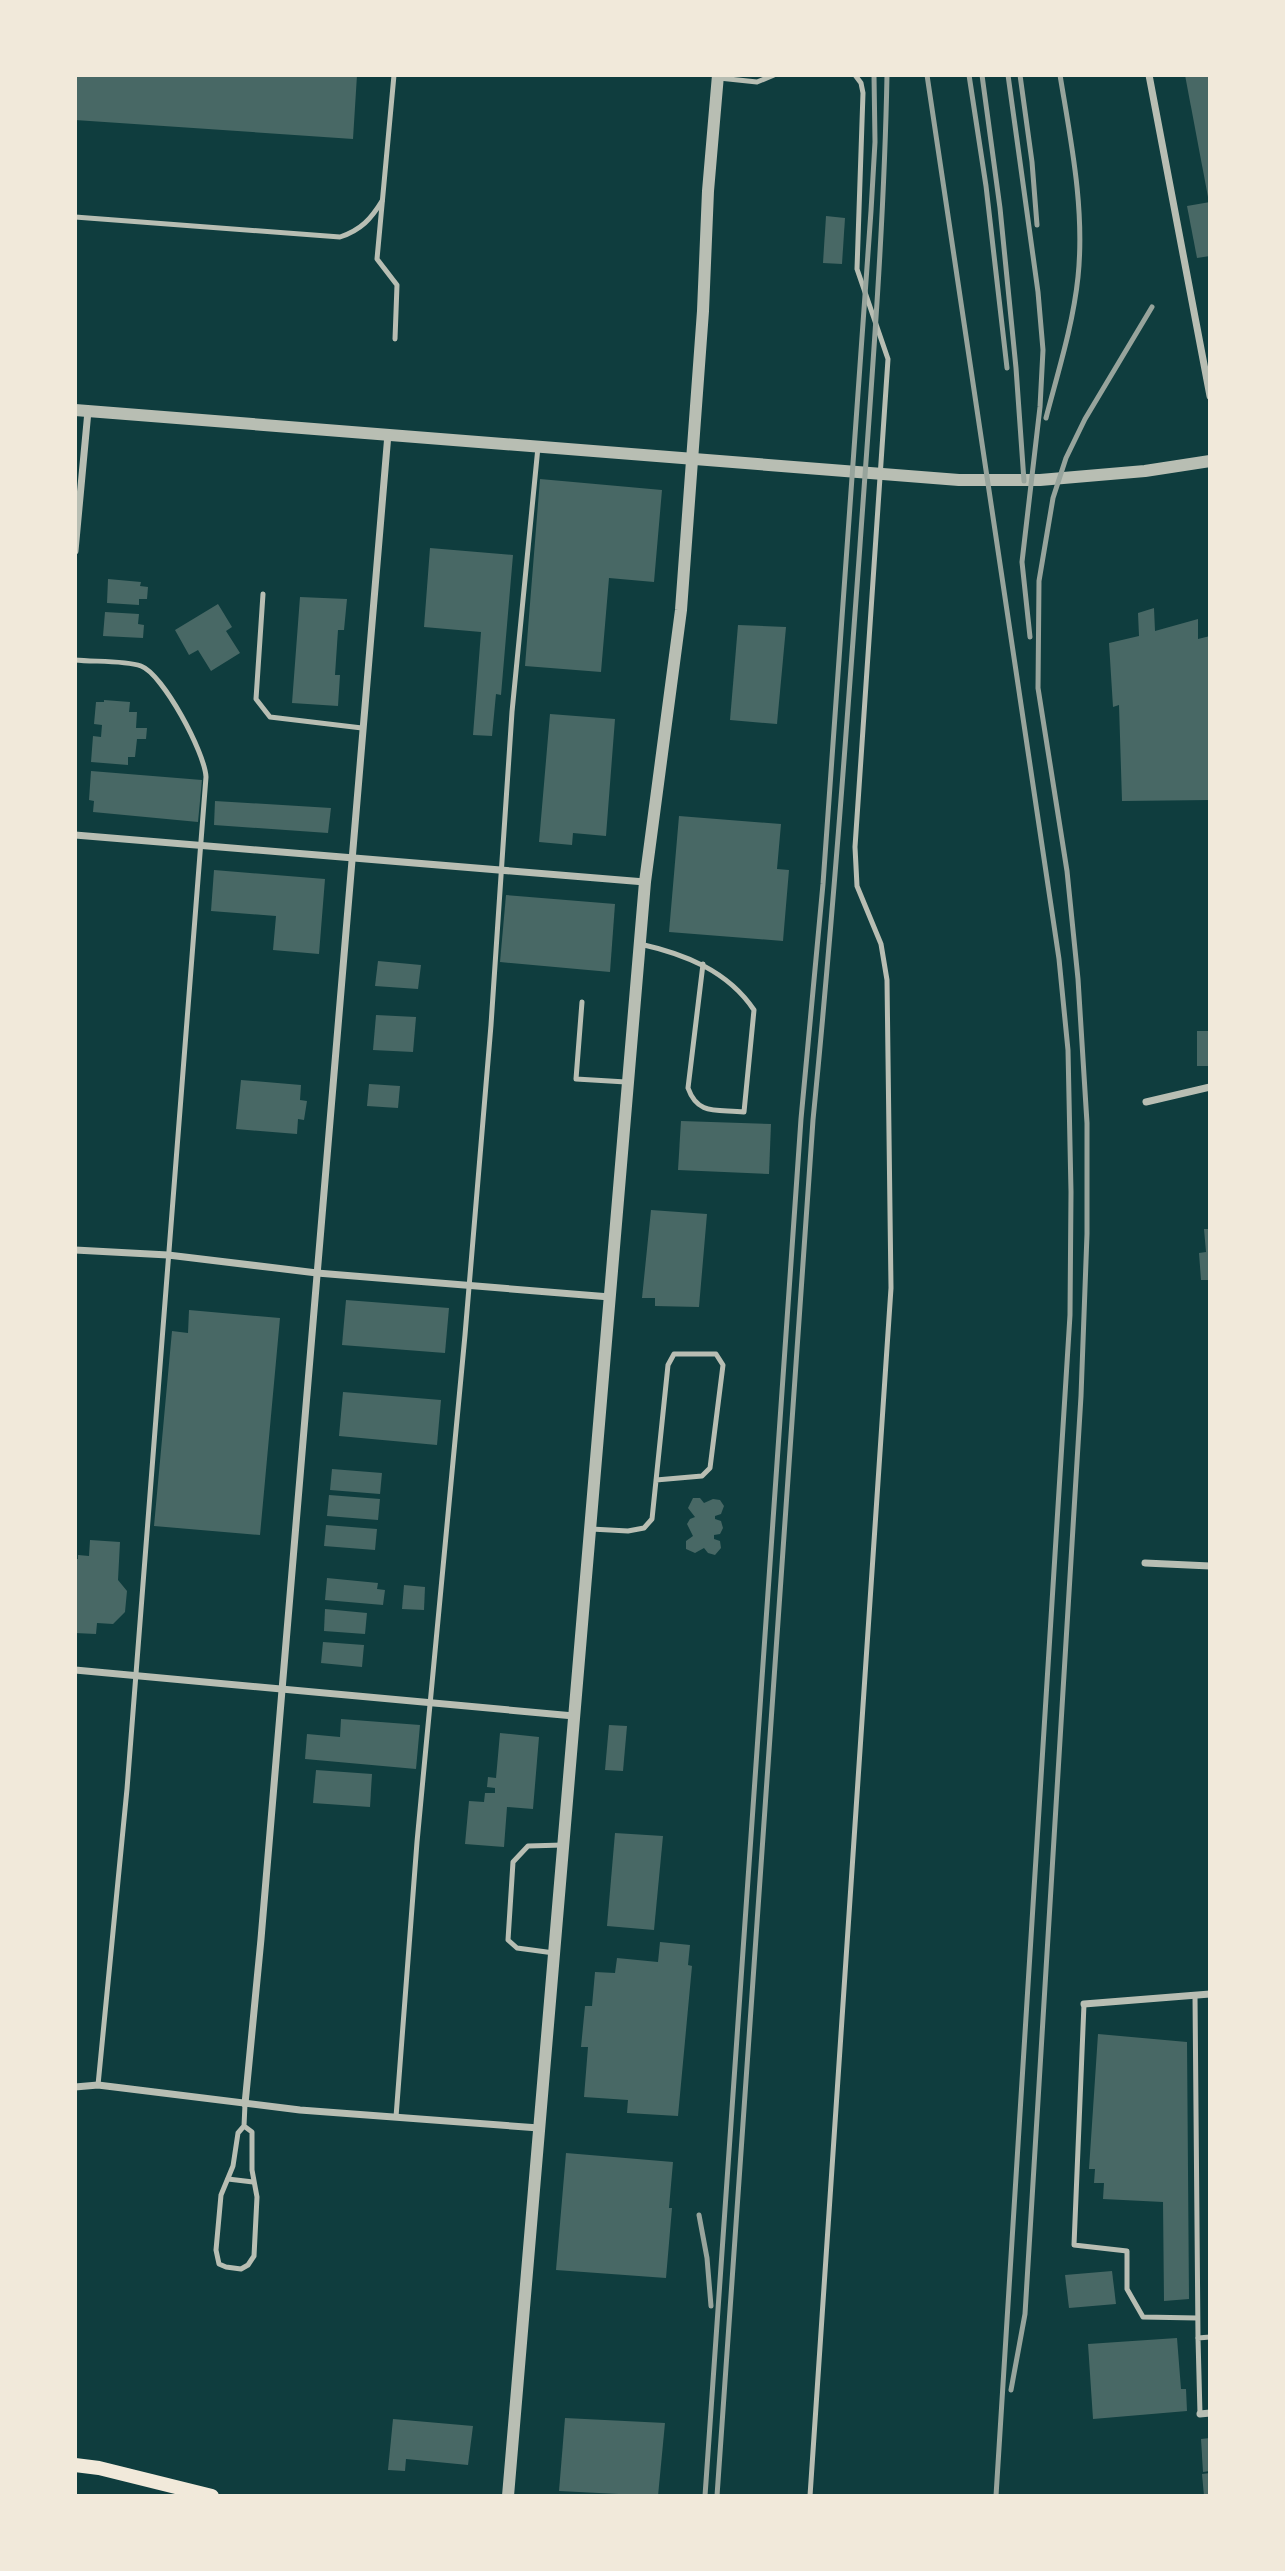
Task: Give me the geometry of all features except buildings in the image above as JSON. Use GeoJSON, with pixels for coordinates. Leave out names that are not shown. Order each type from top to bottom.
{"type":"FeatureCollection","features":[{"type":"Feature","properties":{"kind":"main road"},"geometry":{"type":"LineString","coordinates":[[75,2465],[99,2468],[212,2496]]}},
{"type":"Feature","properties":{"kind":"street"},"geometry":{"type":"LineString","coordinates":[[1149,75],[1210,396]]}},
{"type":"Feature","properties":{"kind":"street"},"geometry":{"type":"LineString","coordinates":[[508,2496],[645,883],[681,610],[718,77]]}},
{"type":"Feature","properties":{"kind":"street"},"geometry":{"type":"LineString","coordinates":[[75,551],[81,410],[959,480],[1040,480],[1145,471],[1210,461]]}},
{"type":"Feature","properties":{"kind":"street"},"geometry":{"type":"LineString","coordinates":[[245,2104],[388,434]]}},
{"type":"Feature","properties":{"kind":"street"},"geometry":{"type":"LineString","coordinates":[[75,835],[645,883]]}},
{"type":"Feature","properties":{"kind":"street"},"geometry":{"type":"LineString","coordinates":[[1146,1102],[1210,1087]]}},
{"type":"Feature","properties":{"kind":"street"},"geometry":{"type":"LineString","coordinates":[[75,1250],[168,1255],[317,1273],[610,1297]]}},
{"type":"Feature","properties":{"kind":"street"},"geometry":{"type":"LineString","coordinates":[[1145,1563],[1210,1566]]}},
{"type":"Feature","properties":{"kind":"street"},"geometry":{"type":"LineString","coordinates":[[75,1670],[574,1716]]}},
{"type":"Feature","properties":{"kind":"street"},"geometry":{"type":"LineString","coordinates":[[1084,2004],[1210,1994]]}},
{"type":"Feature","properties":{"kind":"street"},"geometry":{"type":"LineString","coordinates":[[75,2087],[98,2085],[245,2104],[539,2128]]}},
{"type":"Feature","properties":{"kind":"street"},"geometry":{"type":"LineString","coordinates":[[1200,2414],[1210,2413]]}},
{"type":"Feature","properties":{"kind":"lane"},"geometry":{"type":"LineString","coordinates":[[394,75],[377,259],[397,285],[395,339]]}},
{"type":"Feature","properties":{"kind":"lane"},"geometry":{"type":"LineString","coordinates":[[718,77],[757,82],[774,75]]}},
{"type":"Feature","properties":{"kind":"lane"},"geometry":{"type":"LineString","coordinates":[[810,2496],[891,1288],[887,980],[881,944],[857,886],[855,847],[888,359],[857,269],[863,93],[861,83],[855,75]]}},
{"type":"Feature","properties":{"kind":"lane"},"geometry":{"type":"LineString","coordinates":[[75,217],[341,237],[355,232],[368,222],[382,201]]}},
{"type":"Feature","properties":{"kind":"lane"},"geometry":{"type":"LineString","coordinates":[[396,2117],[417,1842],[469,1286],[491,1025],[500,872],[538,447]]}},
{"type":"Feature","properties":{"kind":"lane"},"geometry":{"type":"LineString","coordinates":[[263,594],[256,699],[270,717],[362,728]]}},
{"type":"Feature","properties":{"kind":"lane"},"geometry":{"type":"LineString","coordinates":[[75,660],[140,666],[152,672],[162,683],[206,766],[127,1790],[98,2085]]}},
{"type":"Feature","properties":{"kind":"lane"},"geometry":{"type":"LineString","coordinates":[[640,944],[669,950],[703,964],[743,993],[754,1010],[744,1112],[701,1108],[693,1101],[688,1088],[703,964]]}},
{"type":"Feature","properties":{"kind":"lane"},"geometry":{"type":"LineString","coordinates":[[582,1002],[576,1079],[629,1082]]}},
{"type":"Feature","properties":{"kind":"lane"},"geometry":{"type":"LineString","coordinates":[[590,1529],[628,1531],[644,1528],[652,1520],[656,1480],[668,1365],[674,1354],[716,1354],[723,1365],[710,1468],[702,1476],[656,1480]]}},
{"type":"Feature","properties":{"kind":"lane"},"geometry":{"type":"LineString","coordinates":[[554,1953],[517,1948],[508,1940],[513,1862],[528,1846],[563,1844]]}},
{"type":"Feature","properties":{"kind":"lane"},"geometry":{"type":"LineString","coordinates":[[1195,1995],[1200,2414]]}},
{"type":"Feature","properties":{"kind":"lane"},"geometry":{"type":"LineString","coordinates":[[1084,2004],[1074,2245],[1127,2250],[1127,2289],[1143,2317],[1197,2318]]}},
{"type":"Feature","properties":{"kind":"lane"},"geometry":{"type":"LineString","coordinates":[[244,2126],[251,2132],[253,2182],[257,2197],[254,2256],[248,2265],[241,2269],[219,2264],[216,2250],[221,2195],[233,2166],[238,2133],[244,2126],[245,2104]]}},
{"type":"Feature","properties":{"kind":"lane"},"geometry":{"type":"LineString","coordinates":[[228,2179],[253,2182]]}},
{"type":"Feature","properties":{"kind":"lane"},"geometry":{"type":"LineString","coordinates":[[1198,2338],[1210,2337]]}},
{"type":"Feature","properties":{"kind":"railway"},"geometry":{"type":"LineString","coordinates":[[705,2496],[801,1119],[823,884],[871,211],[875,142],[874,75]]}},
{"type":"Feature","properties":{"kind":"railway"},"geometry":{"type":"LineString","coordinates":[[717,2496],[813,1120],[873,369],[887,75]]}},
{"type":"Feature","properties":{"kind":"railway"},"geometry":{"type":"LineString","coordinates":[[927,75],[1059,959],[1068,1050],[1070,1315],[996,2496]]}},
{"type":"Feature","properties":{"kind":"railway"},"geometry":{"type":"LineString","coordinates":[[969,75],[986,186],[1007,368]]}},
{"type":"Feature","properties":{"kind":"railway"},"geometry":{"type":"LineString","coordinates":[[982,75],[1000,208],[1024,481]]}},
{"type":"Feature","properties":{"kind":"railway"},"geometry":{"type":"LineString","coordinates":[[1008,75],[1038,292],[1043,350],[1040,407],[1022,562],[1030,637]]}},
{"type":"Feature","properties":{"kind":"railway"},"geometry":{"type":"LineString","coordinates":[[1020,75],[1032,162],[1037,225]]}},
{"type":"Feature","properties":{"kind":"railway"},"geometry":{"type":"LineString","coordinates":[[1046,418],[1073,313],[1080,252],[1076,176],[1060,75]]}},
{"type":"Feature","properties":{"kind":"railway"},"geometry":{"type":"LineString","coordinates":[[1011,2390],[1025,2314],[1081,1396],[1087,1234],[1087,1123],[1078,979],[1067,871],[1038,688],[1039,581],[1053,498],[1066,458],[1085,419],[1152,307]]}},
{"type":"Feature","properties":{"kind":"railway"},"geometry":{"type":"LineString","coordinates":[[699,2215],[707,2258],[711,2306]]}}]}
